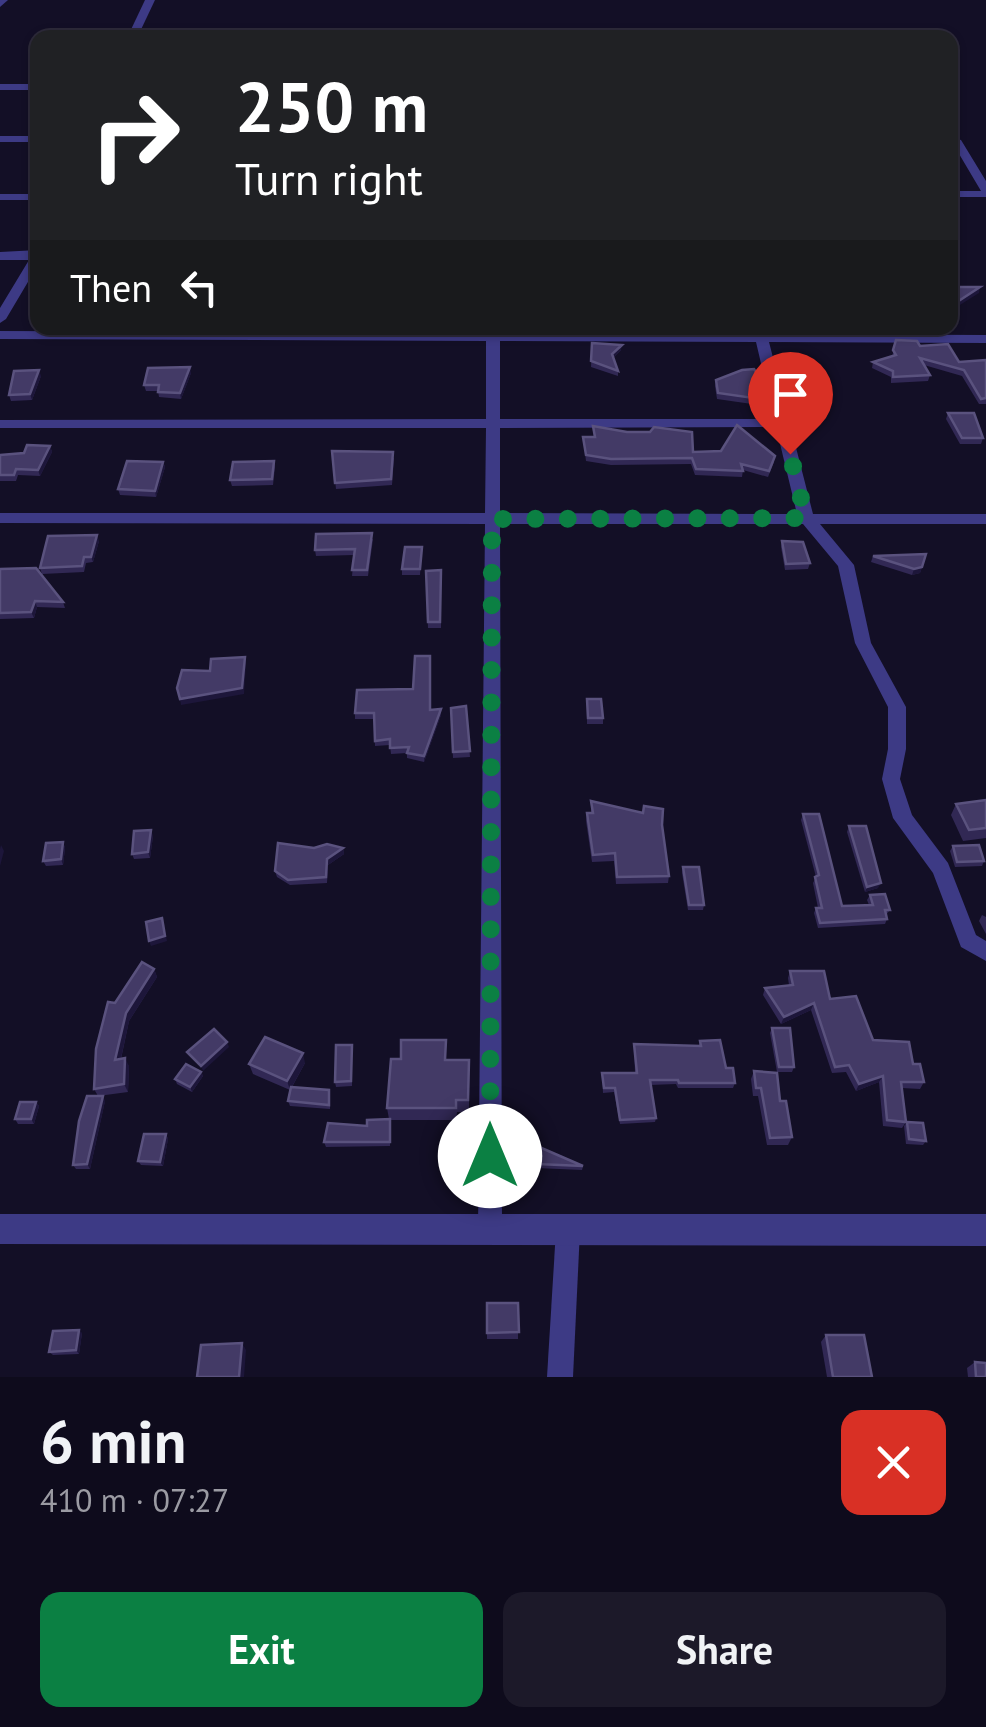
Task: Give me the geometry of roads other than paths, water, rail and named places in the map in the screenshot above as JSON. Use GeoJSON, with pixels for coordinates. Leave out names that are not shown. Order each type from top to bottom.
{"type":"FeatureCollection","features":[{"type":"Feature","properties":{"kind":"street"},"geometry":{"type":"LineString","coordinates":[[136,30],[150,0]]}},
{"type":"Feature","properties":{"kind":"street"},"geometry":{"type":"LineString","coordinates":[[0,87],[30,87]]}},
{"type":"Feature","properties":{"kind":"street"},"geometry":{"type":"LineString","coordinates":[[0,138],[30,138]]}},
{"type":"Feature","properties":{"kind":"street"},"geometry":{"type":"LineString","coordinates":[[958,144],[986,192],[958,194]]}},
{"type":"Feature","properties":{"kind":"street"},"geometry":{"type":"LineString","coordinates":[[0,197],[30,197]]}},
{"type":"Feature","properties":{"kind":"street"},"geometry":{"type":"LineString","coordinates":[[0,256],[30,256]]}},
{"type":"Feature","properties":{"kind":"street"},"geometry":{"type":"LineString","coordinates":[[0,319],[30,268]]}},
{"type":"Feature","properties":{"kind":"street"},"geometry":{"type":"LineString","coordinates":[[0,335],[30,335]]}},
{"type":"Feature","properties":{"kind":"street"},"geometry":{"type":"LineString","coordinates":[[490,1230],[493,335]]}},
{"type":"Feature","properties":{"kind":"street"},"geometry":{"type":"LineString","coordinates":[[760,335],[806,518],[846,565],[863,643],[884,675],[897,707],[897,750],[890,779],[904,818],[941,869],[968,942],[986,952]]}},
{"type":"Feature","properties":{"kind":"street"},"geometry":{"type":"LineString","coordinates":[[825,335],[986,340]]}},
{"type":"Feature","properties":{"kind":"street"},"geometry":{"type":"LineString","coordinates":[[0,424],[781,423]]}},
{"type":"Feature","properties":{"kind":"street"},"geometry":{"type":"LineString","coordinates":[[0,518],[986,520]]}},
{"type":"Feature","properties":{"kind":"street"},"geometry":{"type":"LineString","coordinates":[[0,1230],[986,1230]]}},
{"type":"Feature","properties":{"kind":"street"},"geometry":{"type":"LineString","coordinates":[[560,1377],[568,1230]]}}]}
